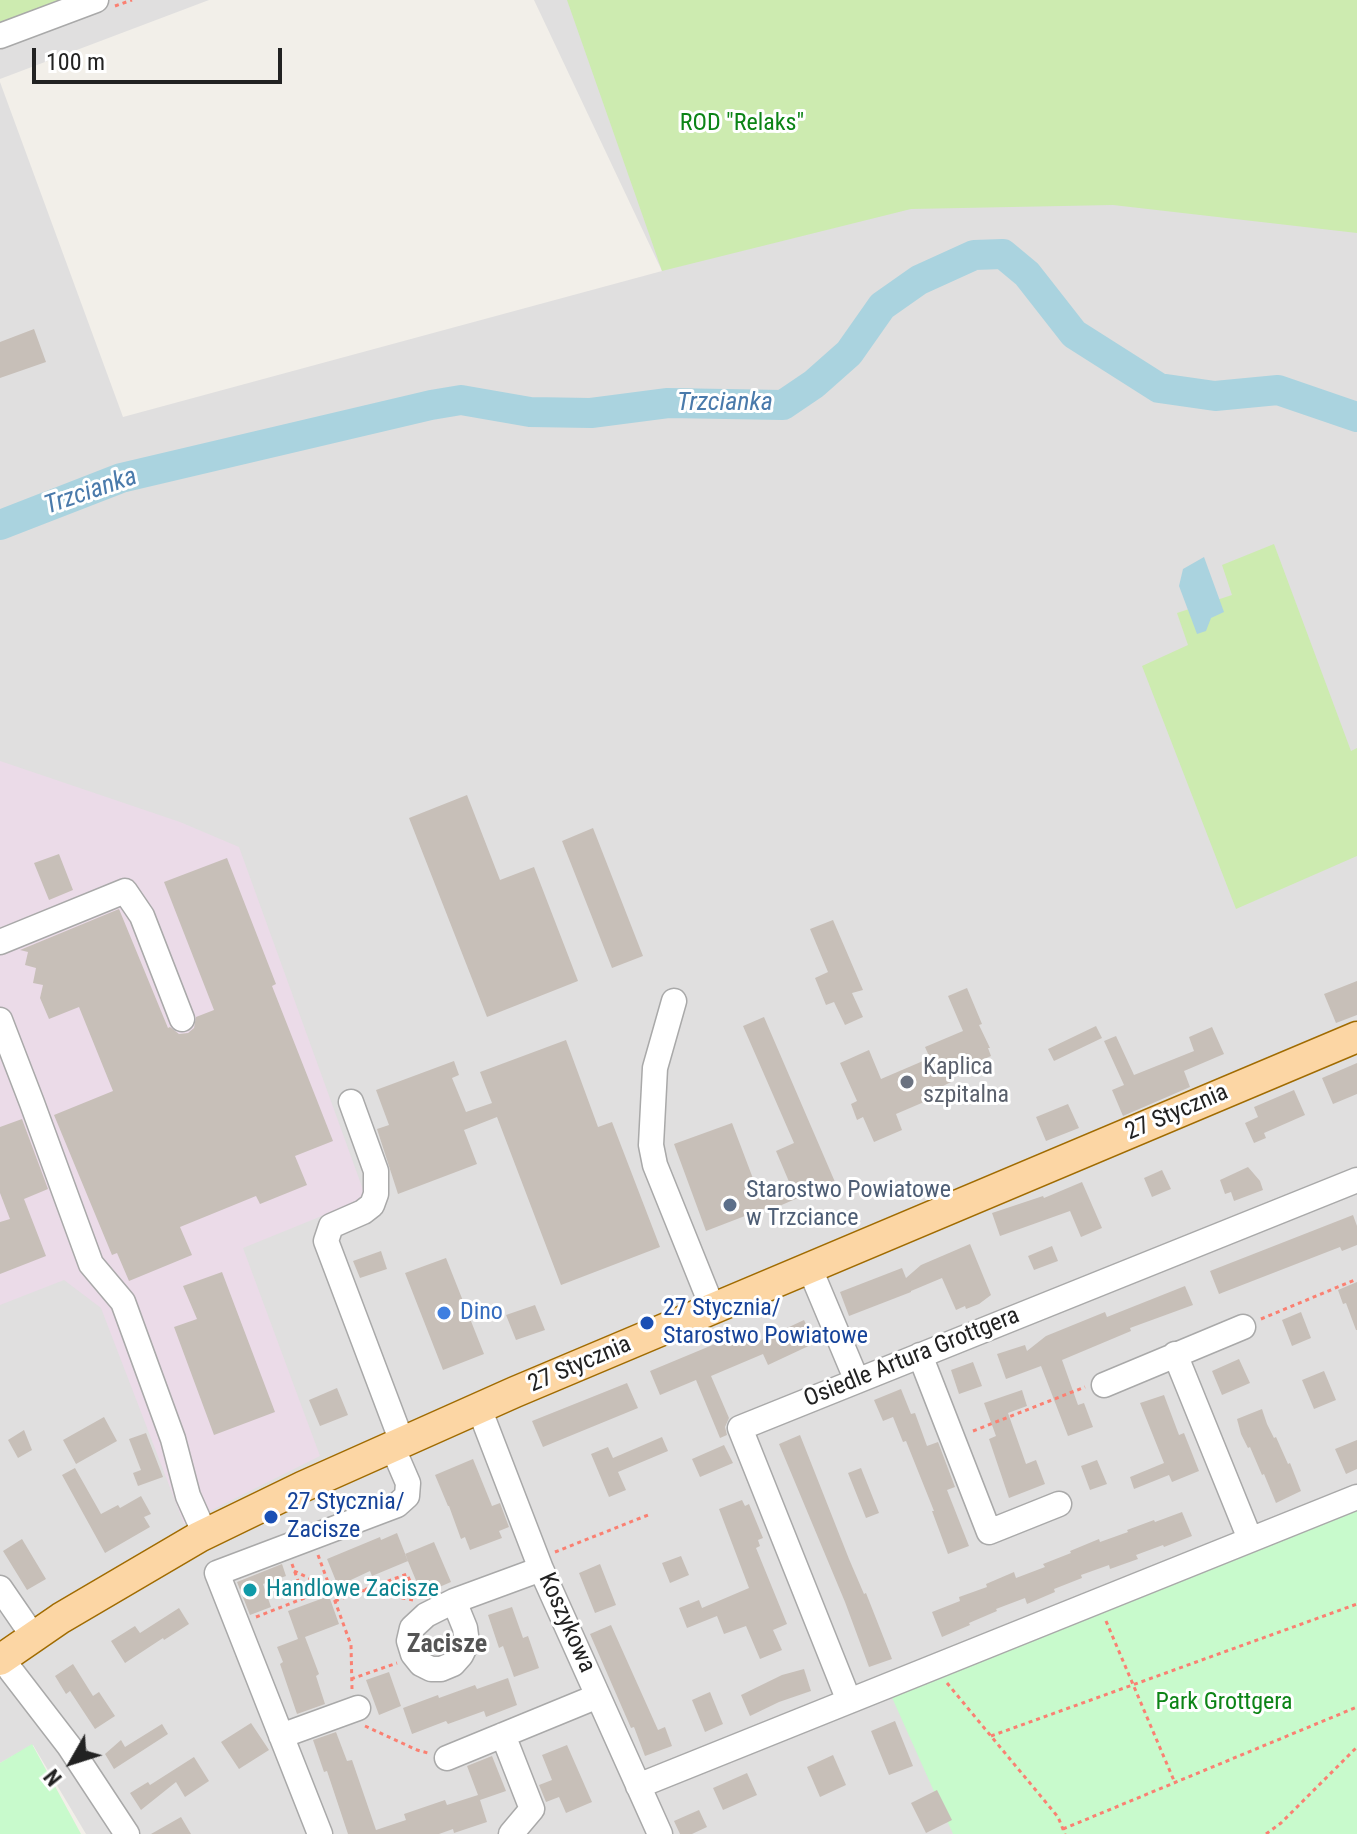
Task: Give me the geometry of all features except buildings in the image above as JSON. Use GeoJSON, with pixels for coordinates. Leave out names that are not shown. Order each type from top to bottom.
{"type":"FeatureCollection","features":[{"type":"Feature","properties":{"kind":"main road","name":"27 Stycznia"},"geometry":{"type":"LineString","coordinates":[[1,1659],[33,1636],[202,1535],[302,1487],[479,1408],[1357,1037]]}},
{"type":"Feature","properties":{"kind":"street"},"geometry":{"type":"LineString","coordinates":[[0,36],[96,0]]}},
{"type":"Feature","properties":{"kind":"street"},"geometry":{"type":"LineString","coordinates":[[0,942],[125,891],[142,916],[182,1019]]}},
{"type":"Feature","properties":{"kind":"street"},"geometry":{"type":"LineString","coordinates":[[674,1001],[655,1068],[651,1145],[655,1165],[713,1309]]}},
{"type":"Feature","properties":{"kind":"street"},"geometry":{"type":"LineString","coordinates":[[0,1020],[91,1264],[123,1302],[173,1439],[202,1535],[320,1834]]}},
{"type":"Feature","properties":{"kind":"street"},"geometry":{"type":"LineString","coordinates":[[217,1573],[397,1505],[407,1496],[408,1483],[397,1444],[326,1241],[331,1226],[363,1212],[372,1205],[376,1194],[376,1171],[351,1102]]}},
{"type":"Feature","properties":{"kind":"street","name":"Osiedle Artura Grottgera"},"geometry":{"type":"LineString","coordinates":[[849,1701],[740,1428],[1357,1180]]}},
{"type":"Feature","properties":{"kind":"street"},"geometry":{"type":"LineString","coordinates":[[810,1269],[857,1381]]}},
{"type":"Feature","properties":{"kind":"street"},"geometry":{"type":"LineString","coordinates":[[1104,1385],[1243,1327]]}},
{"type":"Feature","properties":{"kind":"street"},"geometry":{"type":"LineString","coordinates":[[1175,1354],[1250,1539]]}},
{"type":"Feature","properties":{"kind":"street"},"geometry":{"type":"LineString","coordinates":[[920,1355],[989,1532],[1059,1504]]}},
{"type":"Feature","properties":{"kind":"street","name":"Koszykowa"},"geometry":{"type":"LineString","coordinates":[[479,1408],[540,1564],[660,1834]]}},
{"type":"Feature","properties":{"kind":"street"},"geometry":{"type":"LineString","coordinates":[[638,1786],[1357,1497]]}},
{"type":"Feature","properties":{"kind":"street"},"geometry":{"type":"LineString","coordinates":[[454,1601],[465,1628],[467,1643],[453,1664],[431,1669],[421,1664],[413,1654],[409,1641],[421,1607],[454,1601],[540,1564]]}},
{"type":"Feature","properties":{"kind":"street"},"geometry":{"type":"LineString","coordinates":[[0,1588],[33,1636]]}},
{"type":"Feature","properties":{"kind":"street"},"geometry":{"type":"LineString","coordinates":[[1,1659],[69,1746],[127,1834]]}},
{"type":"Feature","properties":{"kind":"street"},"geometry":{"type":"LineString","coordinates":[[447,1758],[598,1696]]}},
{"type":"Feature","properties":{"kind":"street"},"geometry":{"type":"LineString","coordinates":[[281,1736],[358,1708]]}},
{"type":"Feature","properties":{"kind":"street"},"geometry":{"type":"LineString","coordinates":[[503,1735],[532,1809],[511,1834]]}},
{"type":"Feature","properties":{"kind":"path"},"geometry":{"type":"LineString","coordinates":[[1243,1327],[1357,1279]]}},
{"type":"Feature","properties":{"kind":"path"},"geometry":{"type":"LineString","coordinates":[[953,1439],[1089,1386],[1104,1385]]}},
{"type":"Feature","properties":{"kind":"path"},"geometry":{"type":"LineString","coordinates":[[540,1564],[648,1515]]}},
{"type":"Feature","properties":{"kind":"path"},"geometry":{"type":"LineString","coordinates":[[312,1537],[351,1645],[351,1687],[365,1727],[417,1750],[447,1758]]}},
{"type":"Feature","properties":{"kind":"path"},"geometry":{"type":"LineString","coordinates":[[294,1571],[330,1588],[364,1591],[411,1601],[421,1607]]}},
{"type":"Feature","properties":{"kind":"path"},"geometry":{"type":"LineString","coordinates":[[335,1601],[407,1574],[421,1607]]}},
{"type":"Feature","properties":{"kind":"path"},"geometry":{"type":"LineString","coordinates":[[237,1624],[330,1588]]}},
{"type":"Feature","properties":{"kind":"path"},"geometry":{"type":"LineString","coordinates":[[1098,1600],[1175,1783]]}},
{"type":"Feature","properties":{"kind":"path"},"geometry":{"type":"LineString","coordinates":[[991,1736],[1357,1604]]}},
{"type":"Feature","properties":{"kind":"path"},"geometry":{"type":"LineString","coordinates":[[351,1679],[406,1660],[413,1654]]}},
{"type":"Feature","properties":{"kind":"path"},"geometry":{"type":"LineString","coordinates":[[933,1666],[1058,1817],[1064,1832],[1357,1707]]}},
{"type":"Feature","properties":{"kind":"path"},"geometry":{"type":"LineString","coordinates":[[1266,1834],[1281,1823],[1357,1747]]}},
{"type":"Feature","properties":{"kind":"shaded area"},"geometry":{"type":"Polygon","coordinates":[[[0,0],[209,0],[0,79],[0,0]]]}},
{"type":"Feature","properties":{"kind":"shaded area"},"geometry":{"type":"Polygon","coordinates":[[[534,0],[1357,0],[1357,1834],[86,1834],[33,1745],[0,1763],[0,82],[123,417],[662,271],[534,0]]]}},
{"type":"Feature","properties":{"kind":"shaded area"},"geometry":{"type":"Polygon","coordinates":[[[0,761],[180,822],[239,847],[366,1198],[243,1248],[320,1456],[184,1524],[101,1308],[64,1280],[0,1305],[0,761]]]}},
{"type":"Feature","properties":{"kind":"green space"},"geometry":{"type":"Polygon","coordinates":[[[0,0],[66,0],[0,25],[0,0]]]}},
{"type":"Feature","properties":{"kind":"green space","name":"ROD \"Relaks\""},"geometry":{"type":"Polygon","coordinates":[[[567,0],[1357,0],[1357,233],[1113,205],[911,209],[662,271],[567,0]]]}},
{"type":"Feature","properties":{"kind":"green space"},"geometry":{"type":"Polygon","coordinates":[[[1274,544],[1351,751],[1357,748],[1357,856],[1236,909],[1142,666],[1188,645],[1177,613],[1232,595],[1222,565],[1274,544]]]}},
{"type":"Feature","properties":{"kind":"green space","name":"Park Grottgera"},"geometry":{"type":"Polygon","coordinates":[[[1357,1510],[1357,1834],[953,1834],[890,1693],[1357,1510]]]}},
{"type":"Feature","properties":{"kind":"green space"},"geometry":{"type":"Polygon","coordinates":[[[32,1744],[81,1834],[0,1834],[0,1763],[32,1744]]]}},
{"type":"Feature","properties":{"kind":"water"},"geometry":{"type":"Polygon","coordinates":[[[1204,557],[1224,612],[1211,618],[1206,631],[1197,634],[1179,586],[1183,569],[1204,557]]]}},
{"type":"Feature","properties":{"kind":"waterway","name":"Trzcianka"},"geometry":{"type":"LineString","coordinates":[[0,525],[121,478],[461,400],[530,412],[591,413],[668,403],[783,405],[814,384],[849,353],[882,306],[919,280],[974,255],[1003,254],[1027,274],[1074,334],[1159,388],[1215,396],[1278,390],[1357,417]]}},
{"type":"Feature","properties":{"kind":"place","name":"Kaplica szpitalna"},"geometry":{"type":"Point","coordinates":[907,1082]}},
{"type":"Feature","properties":{"kind":"place","name":"Starostwo Powiatowe w Trzciance"},"geometry":{"type":"Point","coordinates":[730,1205]}},
{"type":"Feature","properties":{"kind":"place","name":"Dino"},"geometry":{"type":"Point","coordinates":[444,1313]}},
{"type":"Feature","properties":{"kind":"place","name":"27 Stycznia/ Starostwo Powiatowe"},"geometry":{"type":"Point","coordinates":[647,1323]}},
{"type":"Feature","properties":{"kind":"place","name":"27 Stycznia/ Zacisze"},"geometry":{"type":"Point","coordinates":[271,1517]}},
{"type":"Feature","properties":{"kind":"place","name":"Handlowe Zacisze"},"geometry":{"type":"Point","coordinates":[250,1590]}},
{"type":"Feature","properties":{"kind":"district","name":"Zacisze"},"geometry":{"type":"Point","coordinates":[447,1645]}}]}
